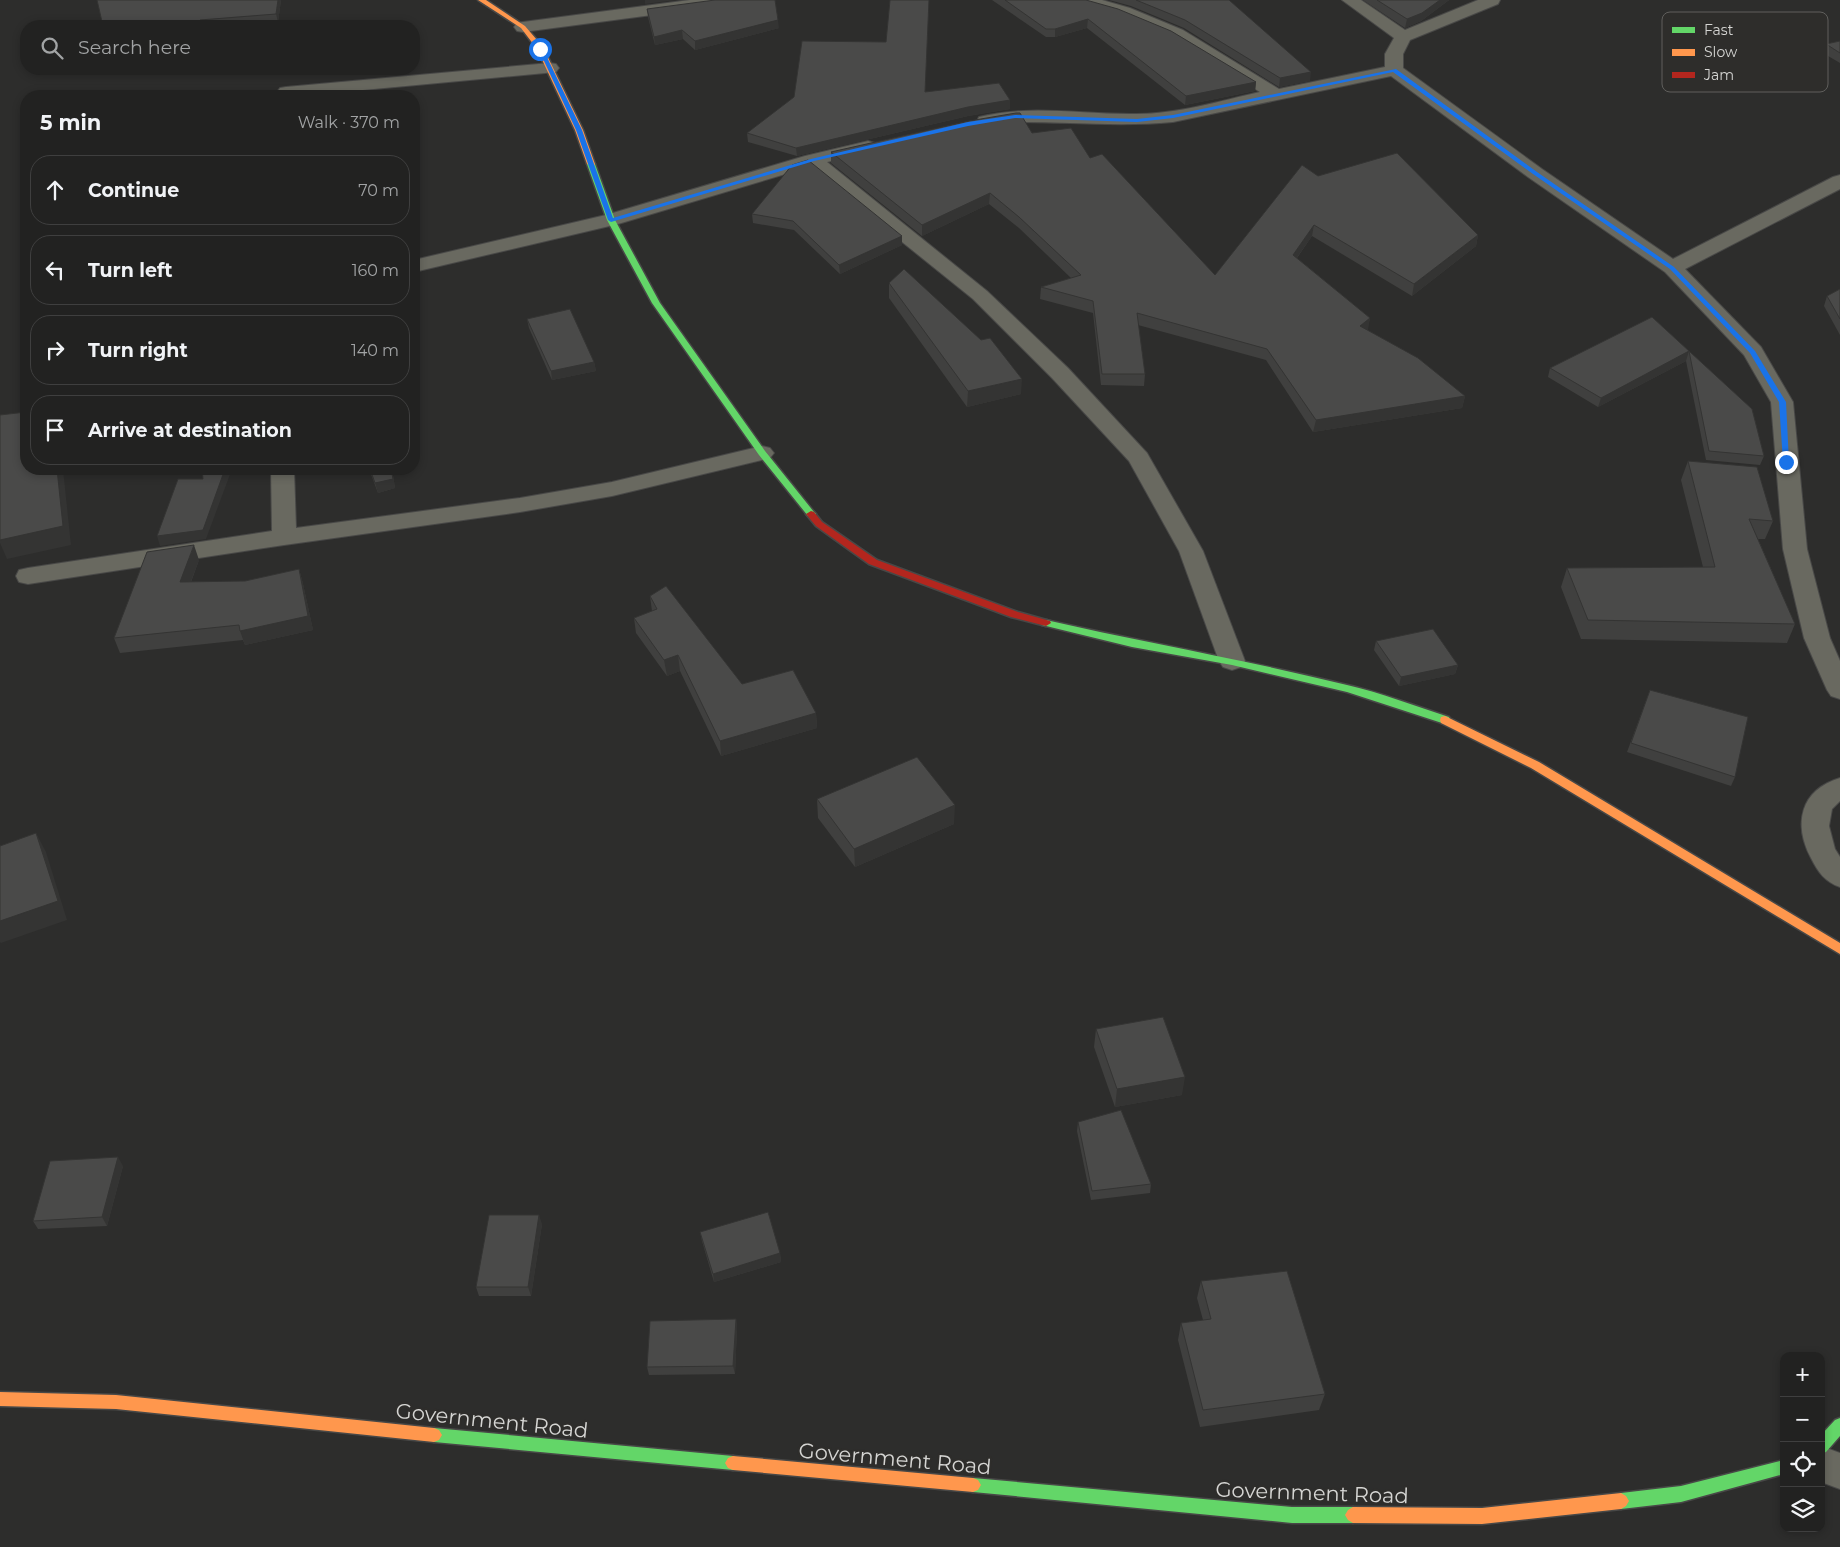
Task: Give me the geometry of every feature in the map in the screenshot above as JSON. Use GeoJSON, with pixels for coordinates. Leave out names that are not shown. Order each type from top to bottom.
{"type":"FeatureCollection","features":[{"type":"Feature","properties":{"kind":"street"},"geometry":{"type":"LineString","coordinates":[[481,0],[523,27],[540,49],[579,130],[611,220],[656,303],[762,454],[820,524],[873,562],[1015,615],[1132,643],[1232,661],[1349,689],[1454,723],[1535,765],[1840,949]]}},
{"type":"Feature","properties":{"kind":"street"},"geometry":{"type":"LineString","coordinates":[[523,27],[728,0]]}},
{"type":"Feature","properties":{"kind":"street"},"geometry":{"type":"LineString","coordinates":[[1084,0],[1124,12],[1177,34],[1277,95]]}},
{"type":"Feature","properties":{"kind":"street"},"geometry":{"type":"LineString","coordinates":[[1350,0],[1403,37]]}},
{"type":"Feature","properties":{"kind":"street"},"geometry":{"type":"LineString","coordinates":[[1394,70],[1394,54],[1403,37],[1492,0]]}},
{"type":"Feature","properties":{"kind":"street"},"geometry":{"type":"LineString","coordinates":[[308,90],[550,68]]}},
{"type":"Feature","properties":{"kind":"street"},"geometry":{"type":"LineString","coordinates":[[968,124],[1015,116],[1137,120],[1173,116],[1394,70],[1535,173],[1672,268],[1753,352],[1782,402],[1795,549],[1817,638],[1840,690]]}},
{"type":"Feature","properties":{"kind":"street"},"geometry":{"type":"LineString","coordinates":[[420,265],[611,220],[812,160],[880,144]]}},
{"type":"Feature","properties":{"kind":"street"},"geometry":{"type":"LineString","coordinates":[[812,160],[980,295],[1060,373],[1138,458],[1191,551],[1232,661]]}},
{"type":"Feature","properties":{"kind":"street"},"geometry":{"type":"LineString","coordinates":[[1672,268],[1840,181]]}},
{"type":"Feature","properties":{"kind":"street"},"geometry":{"type":"LineString","coordinates":[[28,576],[612,489],[762,454]]}},
{"type":"Feature","properties":{"kind":"street"},"geometry":{"type":"LineString","coordinates":[[282,475],[284,537]]}},
{"type":"Feature","properties":{"kind":"street"},"geometry":{"type":"LineString","coordinates":[[1840,788],[1825,797],[1814,818],[1818,844],[1834,871],[1840,876]]}},
{"type":"Feature","properties":{"kind":"street","name":"Government Road"},"geometry":{"type":"LineString","coordinates":[[0,1399],[116,1402],[444,1436],[1292,1515],[1482,1516],[1681,1494],[1780,1468]]}},
{"type":"Feature","properties":{"kind":"street"},"geometry":{"type":"LineString","coordinates":[[1825,1442],[1840,1425]]}},
{"type":"Feature","properties":{"kind":"street"},"geometry":{"type":"LineString","coordinates":[[1825,1465],[1840,1471]]}},
{"type":"Feature","properties":{"kind":"building"},"geometry":{"type":"Polygon","coordinates":[[[97,0],[278,0],[276,14],[200,20],[102,20],[97,0]]]}},
{"type":"Feature","properties":{"kind":"building"},"geometry":{"type":"Polygon","coordinates":[[[715,0],[775,0],[778,20],[695,41],[682,30],[654,37],[647,9],[715,0]]]}},
{"type":"Feature","properties":{"kind":"building"},"geometry":{"type":"Polygon","coordinates":[[[890,0],[929,0],[925,92],[999,83],[1010,100],[968,107],[796,148],[747,133],[794,97],[802,41],[886,42],[890,0]]]}},
{"type":"Feature","properties":{"kind":"building"},"geometry":{"type":"Polygon","coordinates":[[[1005,0],[1086,0],[1118,9],[1171,31],[1256,82],[1186,96],[1088,19],[1055,29],[1046,29],[1005,0]]]}},
{"type":"Feature","properties":{"kind":"building"},"geometry":{"type":"Polygon","coordinates":[[[1136,0],[1229,0],[1311,72],[1280,78],[1185,20],[1136,0]]]}},
{"type":"Feature","properties":{"kind":"building"},"geometry":{"type":"Polygon","coordinates":[[[1377,0],[1440,0],[1422,13],[1407,19],[1377,0]]]}},
{"type":"Feature","properties":{"kind":"building"},"geometry":{"type":"Polygon","coordinates":[[[1840,41],[1840,53],[1828,45],[1828,44],[1840,41]]]}},
{"type":"Feature","properties":{"kind":"building"},"geometry":{"type":"Polygon","coordinates":[[[1020,113],[1032,133],[1071,128],[1090,158],[1102,154],[1215,275],[1302,165],[1318,176],[1397,153],[1478,235],[1414,284],[1314,225],[1293,255],[1370,318],[1360,326],[1418,358],[1465,396],[1316,420],[1267,349],[1137,313],[1145,374],[1102,374],[1093,301],[1041,287],[1081,275],[1019,217],[990,193],[922,225],[831,152],[969,121],[1020,113]]]}},
{"type":"Feature","properties":{"kind":"building"},"geometry":{"type":"Polygon","coordinates":[[[808,160],[902,236],[839,265],[793,221],[752,214],[792,165],[808,160]]]}},
{"type":"Feature","properties":{"kind":"building"},"geometry":{"type":"Polygon","coordinates":[[[904,269],[981,340],[990,338],[1022,379],[968,391],[889,283],[904,269]]]}},
{"type":"Feature","properties":{"kind":"building"},"geometry":{"type":"Polygon","coordinates":[[[1840,289],[1840,319],[1827,296],[1840,289]]]}},
{"type":"Feature","properties":{"kind":"building"},"geometry":{"type":"Polygon","coordinates":[[[570,309],[594,362],[551,371],[527,319],[570,309]]]}},
{"type":"Feature","properties":{"kind":"building"},"geometry":{"type":"Polygon","coordinates":[[[1652,317],[1689,351],[1601,398],[1550,368],[1652,317]]]}},
{"type":"Feature","properties":{"kind":"building"},"geometry":{"type":"Polygon","coordinates":[[[1689,351],[1752,409],[1764,456],[1709,451],[1689,351]]]}},
{"type":"Feature","properties":{"kind":"building"},"geometry":{"type":"Polygon","coordinates":[[[20,413],[20,475],[58,475],[63,526],[0,540],[0,415],[20,413]]]}},
{"type":"Feature","properties":{"kind":"building"},"geometry":{"type":"Polygon","coordinates":[[[1688,461],[1757,467],[1773,521],[1749,519],[1795,624],[1588,620],[1567,568],[1715,567],[1688,461]]]}},
{"type":"Feature","properties":{"kind":"building"},"geometry":{"type":"Polygon","coordinates":[[[203,475],[223,475],[203,530],[157,536],[178,479],[203,479],[203,475]]]}},
{"type":"Feature","properties":{"kind":"building"},"geometry":{"type":"Polygon","coordinates":[[[372,475],[392,475],[393,479],[375,483],[372,475]]]}},
{"type":"Feature","properties":{"kind":"building"},"geometry":{"type":"Polygon","coordinates":[[[194,545],[180,582],[245,581],[299,569],[308,616],[240,631],[239,625],[114,638],[147,552],[194,545]]]}},
{"type":"Feature","properties":{"kind":"building"},"geometry":{"type":"Polygon","coordinates":[[[666,586],[742,684],[793,670],[816,713],[720,741],[678,655],[664,660],[634,618],[657,609],[650,596],[666,586]]]}},
{"type":"Feature","properties":{"kind":"building"},"geometry":{"type":"Polygon","coordinates":[[[1433,629],[1458,665],[1401,677],[1376,641],[1433,629]]]}},
{"type":"Feature","properties":{"kind":"building"},"geometry":{"type":"Polygon","coordinates":[[[1650,690],[1748,717],[1735,777],[1631,743],[1650,690]]]}},
{"type":"Feature","properties":{"kind":"building"},"geometry":{"type":"Polygon","coordinates":[[[917,757],[955,805],[854,849],[817,799],[917,757]]]}},
{"type":"Feature","properties":{"kind":"building"},"geometry":{"type":"Polygon","coordinates":[[[36,833],[58,901],[0,921],[0,846],[36,833]]]}},
{"type":"Feature","properties":{"kind":"building"},"geometry":{"type":"Polygon","coordinates":[[[1163,1017],[1185,1077],[1117,1089],[1096,1029],[1163,1017]]]}},
{"type":"Feature","properties":{"kind":"building"},"geometry":{"type":"Polygon","coordinates":[[[1121,1110],[1151,1184],[1092,1191],[1078,1122],[1121,1110]]]}},
{"type":"Feature","properties":{"kind":"building"},"geometry":{"type":"Polygon","coordinates":[[[118,1157],[102,1217],[33,1221],[50,1161],[118,1157]]]}},
{"type":"Feature","properties":{"kind":"building"},"geometry":{"type":"Polygon","coordinates":[[[768,1212],[780,1253],[713,1274],[700,1232],[768,1212]]]}},
{"type":"Feature","properties":{"kind":"building"},"geometry":{"type":"Polygon","coordinates":[[[489,1215],[539,1215],[528,1287],[476,1287],[489,1215]]]}},
{"type":"Feature","properties":{"kind":"building"},"geometry":{"type":"Polygon","coordinates":[[[1287,1271],[1325,1394],[1203,1410],[1181,1323],[1211,1319],[1201,1281],[1287,1271]]]}},
{"type":"Feature","properties":{"kind":"building"},"geometry":{"type":"Polygon","coordinates":[[[736,1319],[733,1366],[647,1367],[650,1321],[736,1319]]]}},
{"type":"Feature","properties":{"kind":"traffic: fast"},"geometry":{"type":"LineString","coordinates":[[591,164],[611,220],[656,303],[762,453],[811,514]]}},
{"type":"Feature","properties":{"kind":"traffic: fast"},"geometry":{"type":"LineString","coordinates":[[1046,623],[1132,643],[1232,661],[1349,689],[1445,720]]}},
{"type":"Feature","properties":{"kind":"traffic: fast"},"geometry":{"type":"LineString","coordinates":[[1825,1442],[1840,1425]]}},
{"type":"Feature","properties":{"kind":"traffic: fast"},"geometry":{"type":"LineString","coordinates":[[434,1435],[733,1463]]}},
{"type":"Feature","properties":{"kind":"traffic: fast"},"geometry":{"type":"LineString","coordinates":[[1621,1501],[1681,1494],[1780,1468]]}},
{"type":"Feature","properties":{"kind":"traffic: fast"},"geometry":{"type":"LineString","coordinates":[[973,1485],[1292,1515],[1353,1515]]}},
{"type":"Feature","properties":{"kind":"traffic: slow"},"geometry":{"type":"LineString","coordinates":[[481,0],[523,27],[540,49],[579,130],[591,164]]}},
{"type":"Feature","properties":{"kind":"traffic: slow"},"geometry":{"type":"LineString","coordinates":[[1445,720],[1535,765],[1840,949]]}},
{"type":"Feature","properties":{"kind":"traffic: slow"},"geometry":{"type":"LineString","coordinates":[[0,1399],[116,1402],[434,1435]]}},
{"type":"Feature","properties":{"kind":"traffic: slow"},"geometry":{"type":"LineString","coordinates":[[733,1463],[973,1485]]}},
{"type":"Feature","properties":{"kind":"traffic: slow"},"geometry":{"type":"LineString","coordinates":[[1353,1515],[1482,1516],[1621,1501]]}},
{"type":"Feature","properties":{"kind":"traffic: jam"},"geometry":{"type":"LineString","coordinates":[[811,514],[819,524],[873,562],[1015,615],[1046,623]]}},
{"type":"Feature","properties":{"kind":"route"},"geometry":{"type":"LineString","coordinates":[[540,49],[579,130],[611,220],[812,160],[968,124],[1015,116],[1137,120],[1173,116],[1394,70],[1535,173],[1672,268],[1753,352],[1782,402],[1786,462]]}}]}
